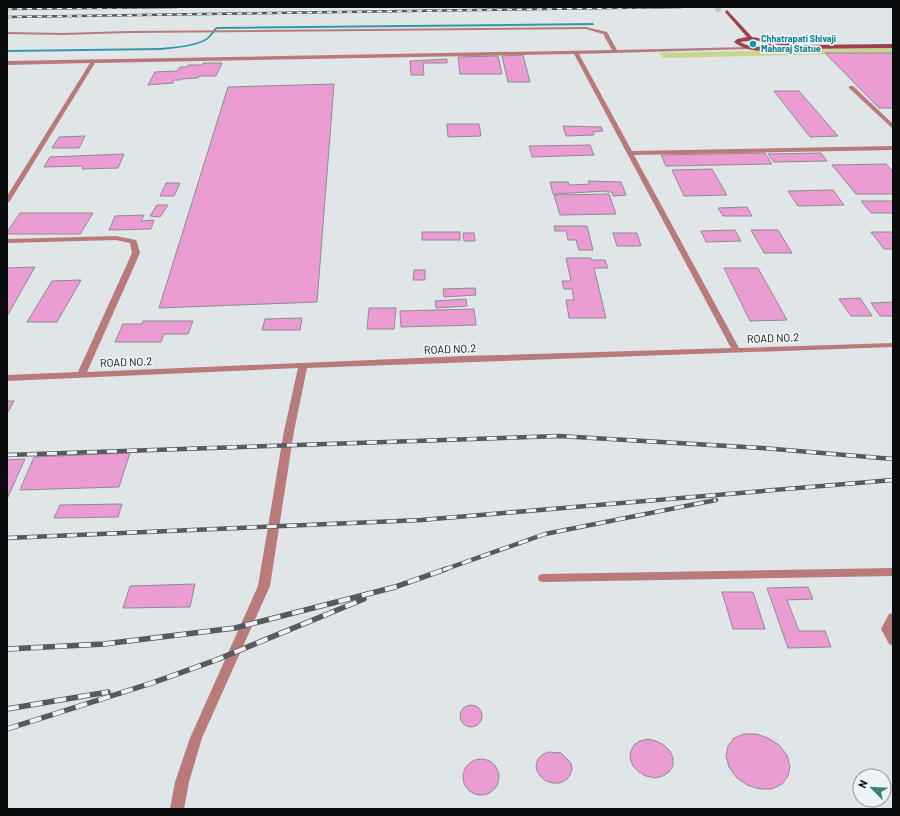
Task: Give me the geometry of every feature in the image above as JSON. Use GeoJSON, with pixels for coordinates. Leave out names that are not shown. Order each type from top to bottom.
{"type":"FeatureCollection","features":[{"type":"Feature","properties":{"kind":"street"},"geometry":{"type":"LineString","coordinates":[[720,11],[729,22],[737,22]]}},
{"type":"Feature","properties":{"kind":"street"},"geometry":{"type":"LineString","coordinates":[[727,11],[750,38]]}},
{"type":"Feature","properties":{"kind":"street"},"geometry":{"type":"LineString","coordinates":[[737,33],[741,45],[749,48],[783,50],[802,47],[893,46]]}},
{"type":"Feature","properties":{"kind":"street"},"geometry":{"type":"LineString","coordinates":[[739,40],[759,38],[770,42],[802,47]]}},
{"type":"Feature","properties":{"kind":"street"},"geometry":{"type":"LineString","coordinates":[[766,49],[771,45],[770,42]]}},
{"type":"Feature","properties":{"kind":"lane"},"geometry":{"type":"LineString","coordinates":[[7,33],[63,34],[586,28],[605,33],[615,51]]}},
{"type":"Feature","properties":{"kind":"lane"},"geometry":{"type":"LineString","coordinates":[[721,48],[739,40]]}},
{"type":"Feature","properties":{"kind":"lane"},"geometry":{"type":"LineString","coordinates":[[7,63],[749,48]]}},
{"type":"Feature","properties":{"kind":"lane"},"geometry":{"type":"LineString","coordinates":[[576,52],[736,350]]}},
{"type":"Feature","properties":{"kind":"lane"},"geometry":{"type":"LineString","coordinates":[[7,201],[93,62]]}},
{"type":"Feature","properties":{"kind":"lane"},"geometry":{"type":"LineString","coordinates":[[851,87],[893,127]]}},
{"type":"Feature","properties":{"kind":"lane"},"geometry":{"type":"LineString","coordinates":[[630,153],[893,148]]}},
{"type":"Feature","properties":{"kind":"lane"},"geometry":{"type":"LineString","coordinates":[[7,241],[116,238],[133,242],[136,253],[81,375]]}},
{"type":"Feature","properties":{"kind":"lane","name":"ROAD NO.2"},"geometry":{"type":"LineString","coordinates":[[7,378],[893,345]]}},
{"type":"Feature","properties":{"kind":"lane"},"geometry":{"type":"LineString","coordinates":[[177,809],[182,782],[196,738],[264,586],[289,431],[303,366]]}},
{"type":"Feature","properties":{"kind":"lane"},"geometry":{"type":"LineString","coordinates":[[543,578],[893,572]]}},
{"type":"Feature","properties":{"kind":"lane"},"geometry":{"type":"LineString","coordinates":[[893,617],[887,629],[893,641]]}},
{"type":"Feature","properties":{"kind":"green space"},"geometry":{"type":"Polygon","coordinates":[[[893,48],[893,53],[663,58],[659,53],[893,48]]]}},
{"type":"Feature","properties":{"kind":"building"},"geometry":{"type":"Polygon","coordinates":[[[825,53],[893,53],[893,108],[879,108],[825,53]]]}},
{"type":"Feature","properties":{"kind":"building"},"geometry":{"type":"Polygon","coordinates":[[[523,55],[530,82],[508,82],[502,56],[523,55]]]}},
{"type":"Feature","properties":{"kind":"building"},"geometry":{"type":"Polygon","coordinates":[[[498,56],[502,74],[460,74],[458,57],[498,56]]]}},
{"type":"Feature","properties":{"kind":"building"},"geometry":{"type":"Polygon","coordinates":[[[447,59],[447,63],[423,63],[424,75],[411,75],[410,61],[447,59]]]}},
{"type":"Feature","properties":{"kind":"building"},"geometry":{"type":"Polygon","coordinates":[[[203,63],[222,63],[216,76],[199,76],[198,78],[174,80],[173,83],[148,85],[155,72],[177,71],[180,67],[187,67],[188,65],[202,65],[203,63]]]}},
{"type":"Feature","properties":{"kind":"building"},"geometry":{"type":"Polygon","coordinates":[[[334,84],[317,302],[159,308],[228,87],[334,84]]]}},
{"type":"Feature","properties":{"kind":"building"},"geometry":{"type":"Polygon","coordinates":[[[774,91],[799,91],[838,136],[810,137],[774,91]]]}},
{"type":"Feature","properties":{"kind":"building"},"geometry":{"type":"Polygon","coordinates":[[[447,124],[479,124],[481,136],[448,137],[447,124]]]}},
{"type":"Feature","properties":{"kind":"building"},"geometry":{"type":"Polygon","coordinates":[[[563,126],[601,127],[603,131],[593,132],[594,135],[566,136],[563,126]]]}},
{"type":"Feature","properties":{"kind":"building"},"geometry":{"type":"Polygon","coordinates":[[[85,136],[79,148],[52,148],[59,137],[85,136]]]}},
{"type":"Feature","properties":{"kind":"building"},"geometry":{"type":"Polygon","coordinates":[[[590,145],[594,155],[532,157],[529,146],[590,145]]]}},
{"type":"Feature","properties":{"kind":"building"},"geometry":{"type":"Polygon","coordinates":[[[765,153],[772,164],[666,166],[661,155],[765,153]]]}},
{"type":"Feature","properties":{"kind":"building"},"geometry":{"type":"Polygon","coordinates":[[[821,153],[827,161],[774,162],[768,154],[821,153]]]}},
{"type":"Feature","properties":{"kind":"building"},"geometry":{"type":"Polygon","coordinates":[[[124,154],[118,168],[82,169],[83,166],[44,167],[50,157],[124,154]]]}},
{"type":"Feature","properties":{"kind":"building"},"geometry":{"type":"Polygon","coordinates":[[[886,164],[893,172],[893,194],[856,194],[832,165],[886,164]]]}},
{"type":"Feature","properties":{"kind":"building"},"geometry":{"type":"Polygon","coordinates":[[[712,169],[727,195],[684,196],[672,170],[712,169]]]}},
{"type":"Feature","properties":{"kind":"building"},"geometry":{"type":"Polygon","coordinates":[[[588,181],[621,182],[626,195],[613,196],[612,192],[607,191],[553,194],[550,182],[568,182],[569,185],[590,184],[588,181]]]}},
{"type":"Feature","properties":{"kind":"building"},"geometry":{"type":"Polygon","coordinates":[[[166,183],[180,183],[174,196],[160,196],[166,183]]]}},
{"type":"Feature","properties":{"kind":"building"},"geometry":{"type":"Polygon","coordinates":[[[833,190],[844,205],[798,206],[788,191],[833,190]]]}},
{"type":"Feature","properties":{"kind":"building"},"geometry":{"type":"Polygon","coordinates":[[[609,194],[616,214],[560,215],[554,195],[609,194]]]}},
{"type":"Feature","properties":{"kind":"building"},"geometry":{"type":"Polygon","coordinates":[[[861,201],[893,201],[893,213],[871,213],[861,201]]]}},
{"type":"Feature","properties":{"kind":"building"},"geometry":{"type":"Polygon","coordinates":[[[157,205],[168,205],[160,217],[150,216],[157,205]]]}},
{"type":"Feature","properties":{"kind":"building"},"geometry":{"type":"Polygon","coordinates":[[[747,207],[752,216],[723,216],[718,208],[747,207]]]}},
{"type":"Feature","properties":{"kind":"building"},"geometry":{"type":"Polygon","coordinates":[[[20,213],[93,213],[80,234],[7,234],[20,213]]]}},
{"type":"Feature","properties":{"kind":"building"},"geometry":{"type":"Polygon","coordinates":[[[144,215],[141,221],[154,220],[151,229],[109,230],[115,216],[144,215]]]}},
{"type":"Feature","properties":{"kind":"building"},"geometry":{"type":"Polygon","coordinates":[[[554,226],[587,226],[593,250],[579,250],[576,240],[568,240],[566,231],[555,231],[554,226]]]}},
{"type":"Feature","properties":{"kind":"building"},"geometry":{"type":"Polygon","coordinates":[[[735,230],[741,241],[706,242],[701,231],[735,230]]]}},
{"type":"Feature","properties":{"kind":"building"},"geometry":{"type":"Polygon","coordinates":[[[751,230],[778,230],[792,253],[764,253],[751,230]]]}},
{"type":"Feature","properties":{"kind":"building"},"geometry":{"type":"Polygon","coordinates":[[[422,232],[460,232],[460,240],[422,240],[422,232]]]}},
{"type":"Feature","properties":{"kind":"building"},"geometry":{"type":"Polygon","coordinates":[[[871,232],[893,232],[893,249],[884,249],[871,232]]]}},
{"type":"Feature","properties":{"kind":"building"},"geometry":{"type":"Polygon","coordinates":[[[463,233],[474,233],[475,241],[464,241],[463,233]]]}},
{"type":"Feature","properties":{"kind":"building"},"geometry":{"type":"Polygon","coordinates":[[[613,233],[637,233],[641,246],[617,246],[613,233]]]}},
{"type":"Feature","properties":{"kind":"building"},"geometry":{"type":"Polygon","coordinates":[[[566,258],[591,258],[591,260],[605,260],[608,268],[594,268],[606,318],[569,318],[566,300],[574,300],[572,289],[564,289],[562,281],[571,281],[566,258]]]}},
{"type":"Feature","properties":{"kind":"building"},"geometry":{"type":"Polygon","coordinates":[[[35,267],[7,316],[7,268],[35,267]]]}},
{"type":"Feature","properties":{"kind":"building"},"geometry":{"type":"Polygon","coordinates":[[[724,268],[758,268],[787,320],[750,321],[724,268]]]}},
{"type":"Feature","properties":{"kind":"building"},"geometry":{"type":"Polygon","coordinates":[[[414,270],[425,270],[425,280],[413,280],[414,270]]]}},
{"type":"Feature","properties":{"kind":"building"},"geometry":{"type":"Polygon","coordinates":[[[81,280],[57,322],[27,322],[52,281],[81,280]]]}},
{"type":"Feature","properties":{"kind":"building"},"geometry":{"type":"Polygon","coordinates":[[[475,288],[476,295],[444,297],[443,289],[475,288]]]}},
{"type":"Feature","properties":{"kind":"building"},"geometry":{"type":"Polygon","coordinates":[[[860,298],[872,316],[851,316],[839,299],[860,298]]]}},
{"type":"Feature","properties":{"kind":"building"},"geometry":{"type":"Polygon","coordinates":[[[466,299],[467,306],[436,308],[435,301],[466,299]]]}},
{"type":"Feature","properties":{"kind":"building"},"geometry":{"type":"Polygon","coordinates":[[[893,302],[893,316],[880,316],[871,303],[893,302]]]}},
{"type":"Feature","properties":{"kind":"building"},"geometry":{"type":"Polygon","coordinates":[[[369,308],[396,308],[394,329],[367,329],[369,308]]]}},
{"type":"Feature","properties":{"kind":"building"},"geometry":{"type":"Polygon","coordinates":[[[474,309],[476,325],[401,327],[400,311],[474,309]]]}},
{"type":"Feature","properties":{"kind":"building"},"geometry":{"type":"Polygon","coordinates":[[[302,318],[300,330],[262,330],[265,319],[302,318]]]}},
{"type":"Feature","properties":{"kind":"building"},"geometry":{"type":"Polygon","coordinates":[[[143,321],[193,321],[188,334],[164,334],[161,342],[115,342],[123,324],[142,324],[143,321]]]}},
{"type":"Feature","properties":{"kind":"building"},"geometry":{"type":"Polygon","coordinates":[[[7,401],[14,401],[8,412],[7,412],[7,401]]]}},
{"type":"Feature","properties":{"kind":"building"},"geometry":{"type":"Polygon","coordinates":[[[130,453],[119,487],[20,490],[34,457],[130,453]]]}},
{"type":"Feature","properties":{"kind":"building"},"geometry":{"type":"Polygon","coordinates":[[[25,459],[7,499],[7,460],[25,459]]]}},
{"type":"Feature","properties":{"kind":"building"},"geometry":{"type":"Polygon","coordinates":[[[122,504],[118,517],[54,518],[60,505],[122,504]]]}},
{"type":"Feature","properties":{"kind":"building"},"geometry":{"type":"Polygon","coordinates":[[[195,584],[190,607],[123,608],[130,586],[195,584]]]}},
{"type":"Feature","properties":{"kind":"building"},"geometry":{"type":"Polygon","coordinates":[[[808,587],[813,599],[787,600],[799,631],[825,631],[831,647],[788,648],[767,588],[808,587]]]}},
{"type":"Feature","properties":{"kind":"building"},"geometry":{"type":"Polygon","coordinates":[[[722,592],[753,592],[765,629],[733,629],[722,592]]]}},
{"type":"Feature","properties":{"kind":"building"},"geometry":{"type":"Polygon","coordinates":[[[471,705],[479,708],[482,716],[479,724],[471,727],[463,724],[460,716],[463,708],[471,705]]]}},
{"type":"Feature","properties":{"kind":"building"},"geometry":{"type":"Polygon","coordinates":[[[744,734],[756,734],[768,738],[779,745],[787,755],[790,766],[788,776],[782,784],[772,789],[760,789],[747,785],[736,777],[729,767],[726,756],[728,746],[734,738],[744,734]]]}},
{"type":"Feature","properties":{"kind":"building"},"geometry":{"type":"Polygon","coordinates":[[[648,739],[664,745],[670,751],[673,758],[673,766],[669,772],[663,776],[655,778],[646,776],[633,766],[630,758],[634,745],[640,741],[648,739]]]}},
{"type":"Feature","properties":{"kind":"building"},"geometry":{"type":"Polygon","coordinates":[[[548,752],[561,753],[571,763],[572,769],[566,780],[560,783],[546,781],[537,771],[536,765],[538,759],[548,752]]]}},
{"type":"Feature","properties":{"kind":"building"},"geometry":{"type":"Polygon","coordinates":[[[478,759],[484,759],[494,764],[499,777],[494,790],[484,795],[478,795],[468,790],[463,780],[463,774],[468,764],[478,759]]]}},
{"type":"Feature","properties":{"kind":"waterway"},"geometry":{"type":"LineString","coordinates":[[7,51],[161,49],[182,47],[208,38],[216,28],[593,24]]}},
{"type":"Feature","properties":{"kind":"tunnel"},"geometry":{"type":"LineString","coordinates":[[716,7],[720,11]]}},
{"type":"Feature","properties":{"kind":"railway"},"geometry":{"type":"LineString","coordinates":[[7,9],[177,7]]}},
{"type":"Feature","properties":{"kind":"railway"},"geometry":{"type":"LineString","coordinates":[[7,17],[682,7]]}},
{"type":"Feature","properties":{"kind":"railway"},"geometry":{"type":"LineString","coordinates":[[7,455],[559,436],[762,448],[893,459]]}},
{"type":"Feature","properties":{"kind":"railway"},"geometry":{"type":"LineString","coordinates":[[7,538],[421,520],[893,480]]}},
{"type":"Feature","properties":{"kind":"railway"},"geometry":{"type":"LineString","coordinates":[[443,570],[545,534],[716,500]]}},
{"type":"Feature","properties":{"kind":"railway"},"geometry":{"type":"LineString","coordinates":[[7,649],[104,644],[235,628],[395,587],[446,569]]}},
{"type":"Feature","properties":{"kind":"railway"},"geometry":{"type":"LineString","coordinates":[[7,729],[152,683],[216,660],[364,599]]}},
{"type":"Feature","properties":{"kind":"railway"},"geometry":{"type":"LineString","coordinates":[[7,709],[108,692]]}},
{"type":"Feature","properties":{"kind":"place","name":"Chhatrapati Shivaji Maharaj Statue"},"geometry":{"type":"Point","coordinates":[753,44]}}]}
